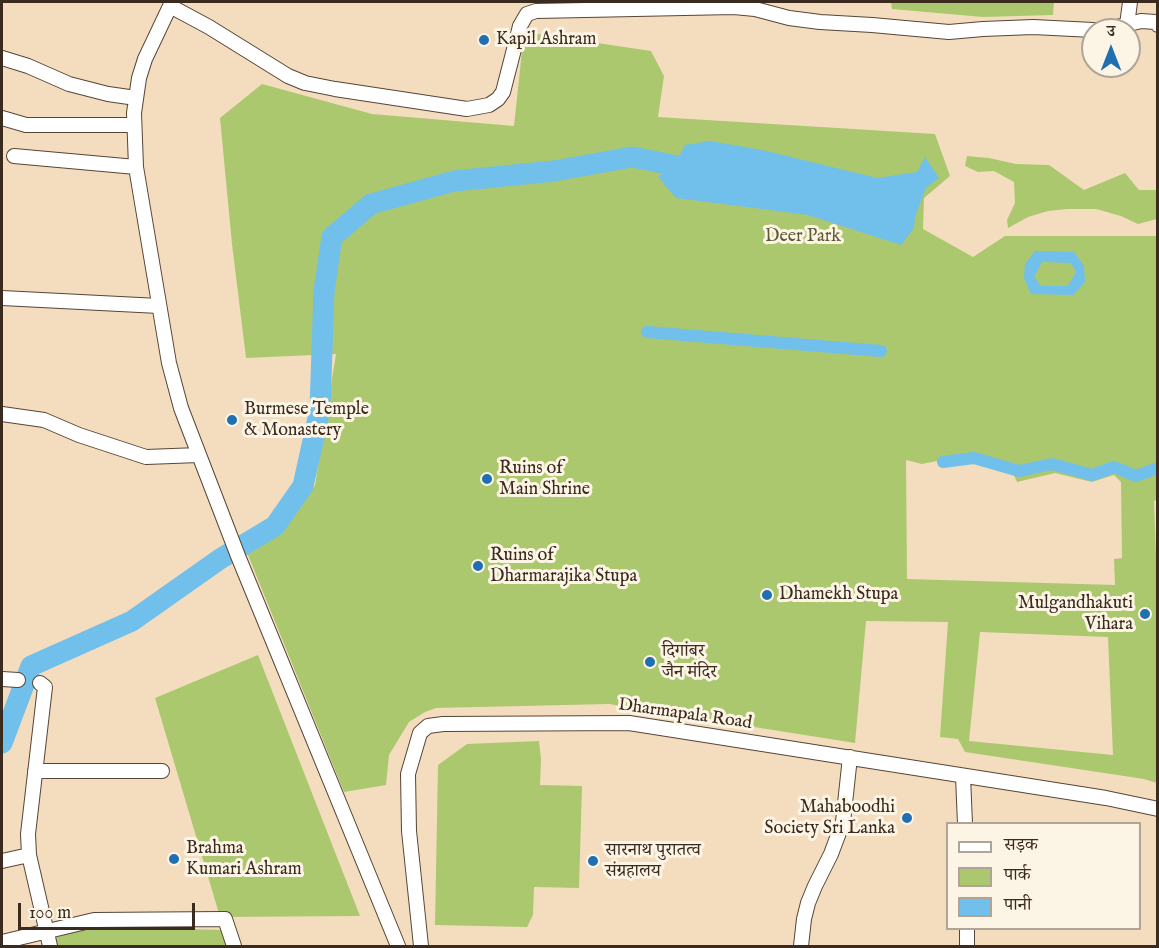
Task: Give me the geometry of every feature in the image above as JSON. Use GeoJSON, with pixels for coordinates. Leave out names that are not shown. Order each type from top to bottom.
{"type":"FeatureCollection","features":[{"type":"Feature","properties":{"kind":"street"},"geometry":{"type":"LineString","coordinates":[[1128,18],[1130,2]]}},
{"type":"Feature","properties":{"kind":"street"},"geometry":{"type":"LineString","coordinates":[[398,946],[230,536],[181,408],[169,363],[136,167],[134,113],[139,78],[145,59],[171,4],[288,76],[305,83],[467,109],[489,105],[503,92],[520,26],[527,14],[536,11],[734,7],[820,22],[949,32],[1033,27],[1081,29]]}},
{"type":"Feature","properties":{"kind":"street"},"geometry":{"type":"LineString","coordinates":[[1141,22],[1156,22],[1158,25]]}},
{"type":"Feature","properties":{"kind":"street"},"geometry":{"type":"LineString","coordinates":[[2,58],[28,66],[69,84],[108,94],[136,98]]}},
{"type":"Feature","properties":{"kind":"street"},"geometry":{"type":"LineString","coordinates":[[2,118],[21,125],[134,125]]}},
{"type":"Feature","properties":{"kind":"street"},"geometry":{"type":"LineString","coordinates":[[14,156],[136,167]]}},
{"type":"Feature","properties":{"kind":"street"},"geometry":{"type":"LineString","coordinates":[[2,298],[159,306]]}},
{"type":"Feature","properties":{"kind":"street"},"geometry":{"type":"LineString","coordinates":[[2,414],[44,420],[80,435],[146,457],[199,455]]}},
{"type":"Feature","properties":{"kind":"street"},"geometry":{"type":"LineString","coordinates":[[2,679],[18,680]]}},
{"type":"Feature","properties":{"kind":"street"},"geometry":{"type":"LineString","coordinates":[[40,683],[45,687],[28,834],[29,855],[50,946]]}},
{"type":"Feature","properties":{"kind":"street","name":"Dharmapala Road"},"geometry":{"type":"LineString","coordinates":[[421,946],[409,831],[408,774],[420,733],[429,726],[629,723],[1106,798],[1158,809]]}},
{"type":"Feature","properties":{"kind":"street"},"geometry":{"type":"LineString","coordinates":[[801,946],[808,903],[841,830],[850,757]]}},
{"type":"Feature","properties":{"kind":"street"},"geometry":{"type":"LineString","coordinates":[[35,771],[162,771]]}},
{"type":"Feature","properties":{"kind":"street"},"geometry":{"type":"LineString","coordinates":[[963,776],[965,822]]}},
{"type":"Feature","properties":{"kind":"street"},"geometry":{"type":"LineString","coordinates":[[2,861],[29,855]]}},
{"type":"Feature","properties":{"kind":"street"},"geometry":{"type":"LineString","coordinates":[[2,942],[94,920],[225,919],[234,946]]}},
{"type":"Feature","properties":{"kind":"street"},"geometry":{"type":"LineString","coordinates":[[967,930],[967,946]]}},
{"type":"Feature","properties":{"kind":"green space"},"geometry":{"type":"Polygon","coordinates":[[[891,2],[1054,2],[1053,15],[983,17],[892,9],[891,2]]]}},
{"type":"Feature","properties":{"kind":"green space","name":"Deer Park"},"geometry":{"type":"Polygon","coordinates":[[[524,32],[651,51],[664,76],[658,117],[935,134],[950,176],[924,198],[923,229],[973,257],[1005,236],[1157,236],[1158,499],[1154,501],[1156,555],[1158,556],[1157,783],[1144,779],[965,752],[958,739],[940,737],[948,622],[866,621],[855,743],[609,704],[436,708],[409,722],[389,755],[386,785],[344,792],[246,550],[285,529],[315,485],[336,354],[246,358],[220,118],[262,84],[372,114],[514,126],[524,32]],[[967,455],[922,464],[906,460],[907,579],[1115,585],[1114,559],[1122,558],[1121,482],[1114,475],[1092,482],[1055,473],[1017,482],[1008,463],[967,455]],[[980,632],[969,741],[1113,755],[1108,637],[980,632]]]}},
{"type":"Feature","properties":{"kind":"green space"},"geometry":{"type":"Polygon","coordinates":[[[967,156],[1016,164],[1049,165],[1084,190],[1125,173],[1139,190],[1157,190],[1157,219],[1138,224],[1121,216],[1096,209],[1067,209],[1048,211],[1028,217],[1008,228],[1007,220],[1015,203],[1014,182],[994,171],[978,172],[965,166],[967,156]]]}},
{"type":"Feature","properties":{"kind":"green space"},"geometry":{"type":"Polygon","coordinates":[[[258,655],[360,916],[220,917],[155,698],[258,655]]]}},
{"type":"Feature","properties":{"kind":"green space"},"geometry":{"type":"Polygon","coordinates":[[[539,741],[540,785],[582,786],[579,888],[534,887],[533,915],[527,927],[435,925],[438,765],[467,744],[539,741]]]}},
{"type":"Feature","properties":{"kind":"green space"},"geometry":{"type":"Polygon","coordinates":[[[99,927],[224,930],[230,946],[56,946],[54,934],[99,927]]]}},
{"type":"Feature","properties":{"kind":"water"},"geometry":{"type":"Polygon","coordinates":[[[710,141],[762,150],[877,178],[917,172],[925,157],[939,178],[926,188],[915,217],[914,228],[901,245],[808,215],[676,198],[658,177],[675,165],[685,145],[710,141]]]}},
{"type":"Feature","properties":{"kind":"water"},"geometry":{"type":"Polygon","coordinates":[[[1035,251],[1074,252],[1084,266],[1085,282],[1073,295],[1031,294],[1024,278],[1025,264],[1035,251]],[[1042,262],[1034,277],[1041,286],[1068,286],[1076,272],[1071,263],[1042,262]]]}},
{"type":"Feature","properties":{"kind":"waterway"},"geometry":{"type":"LineString","coordinates":[[2,743],[31,666],[132,621],[220,559],[275,526],[303,486],[320,409],[324,291],[332,237],[371,204],[454,181],[554,171],[632,157],[703,171]]}},
{"type":"Feature","properties":{"kind":"waterway"},"geometry":{"type":"LineString","coordinates":[[647,332],[881,351]]}},
{"type":"Feature","properties":{"kind":"waterway"},"geometry":{"type":"LineString","coordinates":[[943,462],[974,458],[1019,471],[1052,464],[1092,475],[1114,467],[1136,476],[1158,468]]}},
{"type":"Feature","properties":{"kind":"place","name":"Kapil Ashram"},"geometry":{"type":"Point","coordinates":[484,40]}},
{"type":"Feature","properties":{"kind":"place","name":"Burmese Temple & Monastery"},"geometry":{"type":"Point","coordinates":[232,420]}},
{"type":"Feature","properties":{"kind":"place","name":"Ruins of Main Shrine"},"geometry":{"type":"Point","coordinates":[487,479]}},
{"type":"Feature","properties":{"kind":"place","name":"Ruins of Dharmarajika Stupa"},"geometry":{"type":"Point","coordinates":[478,566]}},
{"type":"Feature","properties":{"kind":"place","name":"Dhamekh Stupa"},"geometry":{"type":"Point","coordinates":[767,595]}},
{"type":"Feature","properties":{"kind":"place","name":"Mulgandhakuti Vihara"},"geometry":{"type":"Point","coordinates":[1145,614]}},
{"type":"Feature","properties":{"kind":"place","name":"दिगांबर जैन मंदिर"},"geometry":{"type":"Point","coordinates":[650,662]}},
{"type":"Feature","properties":{"kind":"place","name":"Mahaboodhi Society Sri Lanka"},"geometry":{"type":"Point","coordinates":[907,818]}},
{"type":"Feature","properties":{"kind":"place","name":"Brahma Kumari Ashram"},"geometry":{"type":"Point","coordinates":[174,859]}},
{"type":"Feature","properties":{"kind":"place","name":"सारनाथ पुरातत्व संग्रहालय"},"geometry":{"type":"Point","coordinates":[593,861]}}]}
